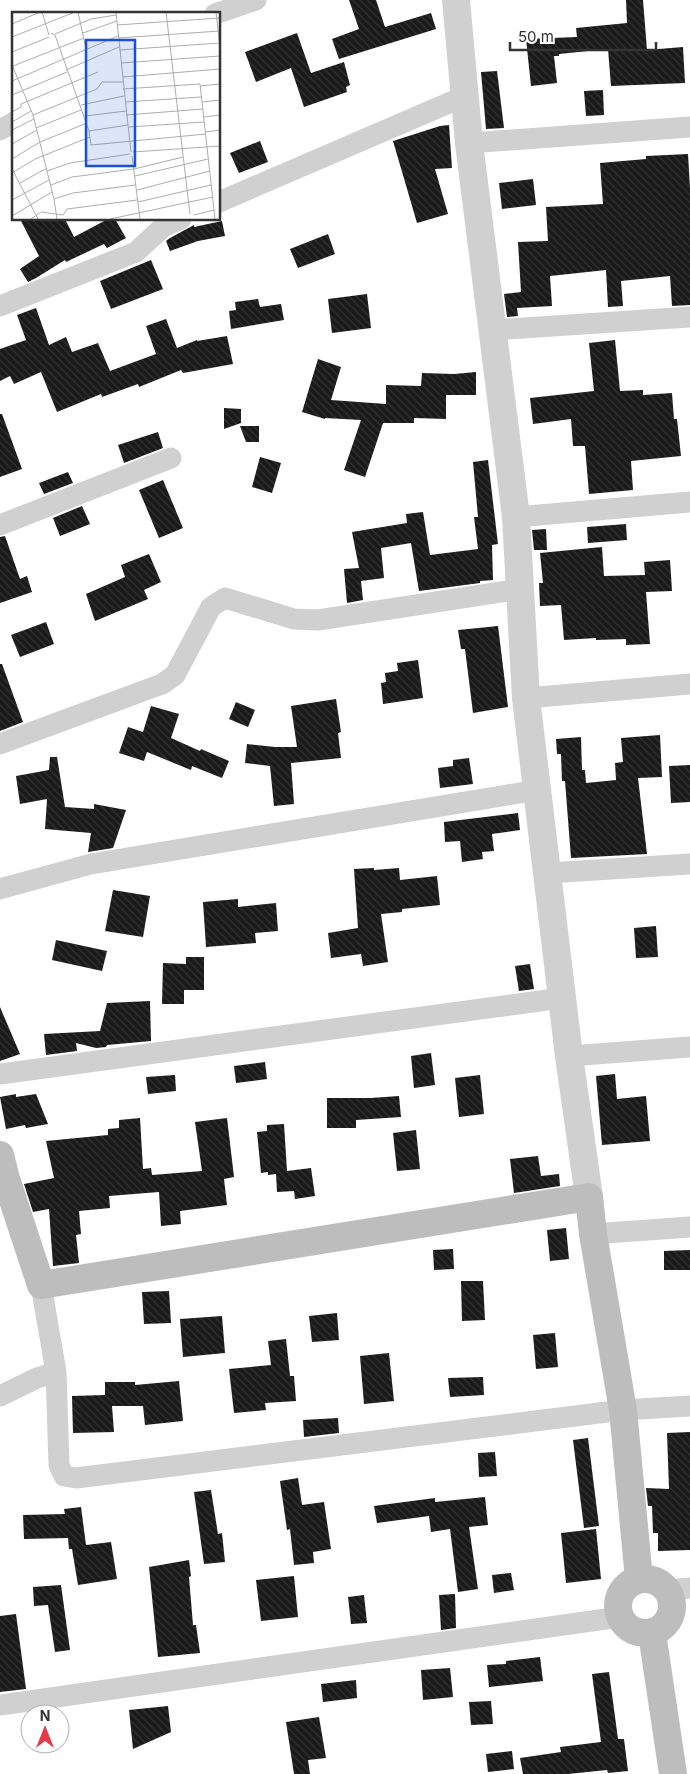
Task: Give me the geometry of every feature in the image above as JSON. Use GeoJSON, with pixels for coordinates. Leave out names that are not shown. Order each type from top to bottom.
{"type":"FeatureCollection","features":[{"type":"Feature","properties":{"kind":"main road"},"geometry":{"type":"LineString","coordinates":[[2,1172],[41,1285],[589,1197],[593,1234],[623,1410],[639,1579]]}},
{"type":"Feature","properties":{"kind":"main road"},"geometry":{"type":"LineString","coordinates":[[650,1578],[679,1589],[672,1599],[673,1610],[669,1620],[662,1628],[642,1633],[625,1625],[620,1617],[619,1598],[623,1590],[630,1583],[639,1579],[650,1578]]}},
{"type":"Feature","properties":{"kind":"main road"},"geometry":{"type":"LineString","coordinates":[[652,1632],[673,1774]]}},
{"type":"Feature","properties":{"kind":"street"},"geometry":{"type":"LineString","coordinates":[[220,12],[256,0]]}},
{"type":"Feature","properties":{"kind":"street"},"geometry":{"type":"LineString","coordinates":[[456,0],[469,142],[516,517],[526,698],[569,1056],[589,1197]]}},
{"type":"Feature","properties":{"kind":"street"},"geometry":{"type":"LineString","coordinates":[[220,202],[465,96]]}},
{"type":"Feature","properties":{"kind":"street"},"geometry":{"type":"LineString","coordinates":[[0,130],[12,123]]}},
{"type":"Feature","properties":{"kind":"street"},"geometry":{"type":"LineString","coordinates":[[469,142],[690,127]]}},
{"type":"Feature","properties":{"kind":"street"},"geometry":{"type":"LineString","coordinates":[[0,306],[136,252],[162,227],[179,220]]}},
{"type":"Feature","properties":{"kind":"street"},"geometry":{"type":"LineString","coordinates":[[492,330],[690,316]]}},
{"type":"Feature","properties":{"kind":"street"},"geometry":{"type":"LineString","coordinates":[[0,525],[171,458]]}},
{"type":"Feature","properties":{"kind":"street"},"geometry":{"type":"LineString","coordinates":[[516,517],[690,502]]}},
{"type":"Feature","properties":{"kind":"street"},"geometry":{"type":"LineString","coordinates":[[0,744],[162,684],[175,675],[211,607],[226,598],[294,619],[318,620],[520,589]]}},
{"type":"Feature","properties":{"kind":"street"},"geometry":{"type":"LineString","coordinates":[[526,698],[690,684]]}},
{"type":"Feature","properties":{"kind":"street"},"geometry":{"type":"LineString","coordinates":[[0,889],[91,864],[538,790]]}},
{"type":"Feature","properties":{"kind":"street"},"geometry":{"type":"LineString","coordinates":[[548,873],[690,864]]}},
{"type":"Feature","properties":{"kind":"street"},"geometry":{"type":"LineString","coordinates":[[0,1074],[562,998]]}},
{"type":"Feature","properties":{"kind":"street"},"geometry":{"type":"LineString","coordinates":[[569,1056],[690,1047]]}},
{"type":"Feature","properties":{"kind":"street"},"geometry":{"type":"LineString","coordinates":[[593,1234],[690,1227]]}},
{"type":"Feature","properties":{"kind":"street"},"geometry":{"type":"LineString","coordinates":[[41,1285],[56,1372],[59,1466],[64,1476],[76,1478],[623,1410],[690,1406]]}},
{"type":"Feature","properties":{"kind":"street"},"geometry":{"type":"LineString","coordinates":[[0,1396],[37,1378],[56,1372]]}},
{"type":"Feature","properties":{"kind":"street"},"geometry":{"type":"LineString","coordinates":[[0,1705],[620,1617]]}},
{"type":"Feature","properties":{"kind":"building"},"geometry":{"type":"Polygon","coordinates":[[[349,0],[376,0],[385,27],[431,13],[436,29],[339,59],[332,39],[359,29],[349,0]]]}},
{"type":"Feature","properties":{"kind":"building"},"geometry":{"type":"Polygon","coordinates":[[[626,0],[643,0],[647,50],[683,47],[685,83],[611,86],[608,49],[554,56],[557,83],[531,86],[526,39],[577,37],[576,28],[627,23],[626,0]]]}},
{"type":"Feature","properties":{"kind":"building"},"geometry":{"type":"Polygon","coordinates":[[[297,33],[311,73],[344,62],[350,85],[346,87],[347,92],[304,107],[291,68],[256,82],[245,52],[297,33]]]}},
{"type":"Feature","properties":{"kind":"building"},"geometry":{"type":"Polygon","coordinates":[[[497,71],[504,128],[486,129],[481,72],[497,71]]]}},
{"type":"Feature","properties":{"kind":"building"},"geometry":{"type":"Polygon","coordinates":[[[603,90],[604,115],[586,116],[584,91],[603,90]]]}},
{"type":"Feature","properties":{"kind":"building"},"geometry":{"type":"Polygon","coordinates":[[[449,125],[452,168],[435,169],[448,214],[417,223],[393,141],[440,126],[449,125]]]}},
{"type":"Feature","properties":{"kind":"building"},"geometry":{"type":"Polygon","coordinates":[[[260,141],[268,162],[239,173],[230,153],[260,141]]]}},
{"type":"Feature","properties":{"kind":"building"},"geometry":{"type":"Polygon","coordinates":[[[688,154],[690,188],[690,305],[672,306],[670,276],[621,281],[623,306],[608,307],[606,270],[550,276],[552,306],[517,308],[518,316],[507,317],[504,294],[521,292],[518,242],[548,241],[546,207],[603,204],[600,163],[646,159],[646,156],[688,154]]]}},
{"type":"Feature","properties":{"kind":"building"},"geometry":{"type":"Polygon","coordinates":[[[533,179],[536,205],[502,209],[499,183],[533,179]]]}},
{"type":"Feature","properties":{"kind":"building"},"geometry":{"type":"Polygon","coordinates":[[[21,220],[66,220],[74,237],[106,220],[116,220],[126,238],[107,248],[104,244],[66,262],[65,260],[28,282],[20,269],[39,256],[21,220]]]}},
{"type":"Feature","properties":{"kind":"building"},"geometry":{"type":"Polygon","coordinates":[[[222,221],[225,236],[198,241],[170,251],[166,241],[170,238],[194,225],[194,227],[222,221]]]}},
{"type":"Feature","properties":{"kind":"building"},"geometry":{"type":"Polygon","coordinates":[[[328,234],[335,254],[298,268],[290,249],[328,234]]]}},
{"type":"Feature","properties":{"kind":"building"},"geometry":{"type":"Polygon","coordinates":[[[151,260],[163,289],[111,309],[100,281],[151,260]]]}},
{"type":"Feature","properties":{"kind":"building"},"geometry":{"type":"Polygon","coordinates":[[[367,294],[371,328],[332,333],[328,299],[367,294]]]}},
{"type":"Feature","properties":{"kind":"building"},"geometry":{"type":"Polygon","coordinates":[[[258,299],[260,307],[281,304],[284,320],[231,329],[229,311],[236,310],[235,302],[258,299]]]}},
{"type":"Feature","properties":{"kind":"building"},"geometry":{"type":"Polygon","coordinates":[[[36,308],[49,345],[66,337],[72,352],[98,343],[110,371],[156,354],[146,326],[166,319],[177,348],[197,340],[227,336],[233,364],[183,373],[181,370],[139,387],[138,384],[102,397],[101,394],[57,412],[41,372],[14,384],[10,376],[0,381],[0,349],[26,340],[17,315],[36,308]]]}},
{"type":"Feature","properties":{"kind":"building"},"geometry":{"type":"Polygon","coordinates":[[[615,340],[620,391],[643,390],[643,395],[672,393],[674,419],[677,419],[681,456],[631,461],[633,490],[589,494],[585,446],[573,446],[571,419],[533,424],[530,398],[594,391],[589,343],[615,340]]]}},
{"type":"Feature","properties":{"kind":"building"},"geometry":{"type":"Polygon","coordinates":[[[318,359],[341,367],[331,400],[386,404],[386,385],[421,386],[422,373],[454,374],[476,372],[476,395],[446,395],[446,419],[414,418],[414,423],[383,423],[365,477],[344,470],[361,420],[325,419],[302,412],[318,359]]]}},
{"type":"Feature","properties":{"kind":"building"},"geometry":{"type":"Polygon","coordinates":[[[224,408],[241,409],[241,423],[224,429],[224,408]]]}},
{"type":"Feature","properties":{"kind":"building"},"geometry":{"type":"Polygon","coordinates":[[[0,414],[2,414],[22,469],[0,477],[0,414]]]}},
{"type":"Feature","properties":{"kind":"building"},"geometry":{"type":"Polygon","coordinates":[[[240,426],[259,426],[259,442],[246,442],[240,426]]]}},
{"type":"Feature","properties":{"kind":"building"},"geometry":{"type":"Polygon","coordinates":[[[158,432],[163,448],[124,463],[118,445],[158,432]]]}},
{"type":"Feature","properties":{"kind":"building"},"geometry":{"type":"Polygon","coordinates":[[[260,457],[281,463],[272,493],[252,487],[260,457]]]}},
{"type":"Feature","properties":{"kind":"building"},"geometry":{"type":"Polygon","coordinates":[[[488,460],[498,544],[492,545],[493,580],[419,591],[411,543],[381,548],[384,578],[361,581],[363,600],[347,603],[344,569],[359,568],[352,532],[407,523],[406,514],[423,512],[430,555],[478,549],[474,517],[478,517],[473,462],[488,460]]]}},
{"type":"Feature","properties":{"kind":"building"},"geometry":{"type":"Polygon","coordinates":[[[68,472],[73,483],[44,494],[39,483],[68,472]]]}},
{"type":"Feature","properties":{"kind":"building"},"geometry":{"type":"Polygon","coordinates":[[[163,480],[183,528],[159,538],[139,490],[163,480]]]}},
{"type":"Feature","properties":{"kind":"building"},"geometry":{"type":"Polygon","coordinates":[[[82,506],[90,524],[60,536],[53,518],[82,506]]]}},
{"type":"Feature","properties":{"kind":"building"},"geometry":{"type":"Polygon","coordinates":[[[626,524],[627,540],[588,543],[587,527],[626,524]]]}},
{"type":"Feature","properties":{"kind":"building"},"geometry":{"type":"Polygon","coordinates":[[[546,529],[547,550],[534,550],[532,530],[546,529]]]}},
{"type":"Feature","properties":{"kind":"building"},"geometry":{"type":"Polygon","coordinates":[[[5,536],[20,579],[27,576],[32,592],[0,603],[0,537],[5,536]]]}},
{"type":"Feature","properties":{"kind":"building"},"geometry":{"type":"Polygon","coordinates":[[[602,547],[604,576],[645,575],[644,562],[670,560],[672,591],[646,592],[650,644],[626,645],[626,639],[564,640],[561,605],[540,606],[539,583],[543,583],[540,553],[602,547]]]}},
{"type":"Feature","properties":{"kind":"building"},"geometry":{"type":"Polygon","coordinates":[[[149,554],[161,582],[144,590],[148,599],[95,621],[86,594],[125,577],[121,565],[149,554]]]}},
{"type":"Feature","properties":{"kind":"building"},"geometry":{"type":"Polygon","coordinates":[[[46,622],[54,644],[20,657],[11,635],[46,622]]]}},
{"type":"Feature","properties":{"kind":"building"},"geometry":{"type":"Polygon","coordinates":[[[498,626],[508,707],[473,713],[465,649],[461,649],[458,630],[498,626]]]}},
{"type":"Feature","properties":{"kind":"building"},"geometry":{"type":"Polygon","coordinates":[[[418,660],[423,698],[383,704],[381,683],[386,682],[385,673],[398,671],[397,663],[418,660]]]}},
{"type":"Feature","properties":{"kind":"building"},"geometry":{"type":"Polygon","coordinates":[[[0,664],[2,664],[23,722],[0,731],[0,664]]]}},
{"type":"Feature","properties":{"kind":"building"},"geometry":{"type":"Polygon","coordinates":[[[336,699],[341,732],[338,733],[341,758],[291,763],[294,804],[274,806],[270,766],[245,763],[247,744],[297,747],[291,706],[336,699]]]}},
{"type":"Feature","properties":{"kind":"building"},"geometry":{"type":"Polygon","coordinates":[[[236,702],[255,710],[248,727],[229,719],[236,702]]]}},
{"type":"Feature","properties":{"kind":"building"},"geometry":{"type":"Polygon","coordinates":[[[151,706],[179,714],[171,738],[229,761],[222,778],[192,766],[191,770],[147,752],[144,761],[119,753],[128,727],[143,732],[151,706]]]}},
{"type":"Feature","properties":{"kind":"building"},"geometry":{"type":"Polygon","coordinates":[[[660,735],[662,777],[638,778],[647,854],[571,858],[565,781],[562,781],[561,754],[557,754],[556,739],[581,737],[582,770],[585,770],[586,783],[616,780],[615,763],[623,762],[621,738],[660,735]]]}},
{"type":"Feature","properties":{"kind":"building"},"geometry":{"type":"Polygon","coordinates":[[[50,757],[57,757],[65,807],[94,809],[94,804],[126,810],[113,848],[88,852],[91,833],[45,829],[47,799],[20,804],[16,776],[49,770],[50,757]]]}},
{"type":"Feature","properties":{"kind":"building"},"geometry":{"type":"Polygon","coordinates":[[[469,758],[473,784],[440,788],[438,768],[453,766],[453,760],[469,758]]]}},
{"type":"Feature","properties":{"kind":"building"},"geometry":{"type":"Polygon","coordinates":[[[690,765],[690,802],[671,803],[669,766],[690,765]]]}},
{"type":"Feature","properties":{"kind":"building"},"geometry":{"type":"Polygon","coordinates":[[[518,813],[520,830],[492,834],[494,851],[482,852],[483,859],[462,862],[460,841],[445,842],[444,822],[518,813]]]}},
{"type":"Feature","properties":{"kind":"building"},"geometry":{"type":"Polygon","coordinates":[[[374,868],[374,870],[399,868],[400,880],[437,876],[440,905],[402,909],[402,912],[381,914],[388,962],[363,966],[361,954],[331,958],[328,933],[358,928],[354,869],[374,868]]]}},
{"type":"Feature","properties":{"kind":"building"},"geometry":{"type":"Polygon","coordinates":[[[113,890],[150,896],[143,937],[105,931],[113,890]]]}},
{"type":"Feature","properties":{"kind":"building"},"geometry":{"type":"Polygon","coordinates":[[[238,899],[238,907],[276,903],[278,931],[255,933],[256,943],[206,947],[203,902],[238,899]]]}},
{"type":"Feature","properties":{"kind":"building"},"geometry":{"type":"Polygon","coordinates":[[[656,926],[658,957],[636,958],[634,928],[656,926]]]}},
{"type":"Feature","properties":{"kind":"building"},"geometry":{"type":"Polygon","coordinates":[[[56,940],[107,951],[102,971],[52,960],[56,940]]]}},
{"type":"Feature","properties":{"kind":"building"},"geometry":{"type":"Polygon","coordinates":[[[186,957],[204,957],[204,990],[184,990],[184,1004],[162,1004],[163,963],[186,964],[186,957]]]}},
{"type":"Feature","properties":{"kind":"building"},"geometry":{"type":"Polygon","coordinates":[[[530,964],[534,989],[519,991],[515,966],[530,964]]]}},
{"type":"Feature","properties":{"kind":"building"},"geometry":{"type":"Polygon","coordinates":[[[150,1001],[151,1041],[107,1045],[106,1047],[96,1048],[76,1043],[77,1051],[46,1055],[44,1034],[100,1031],[107,1003],[150,1001]]]}},
{"type":"Feature","properties":{"kind":"building"},"geometry":{"type":"Polygon","coordinates":[[[0,1007],[20,1054],[0,1061],[0,1007]]]}},
{"type":"Feature","properties":{"kind":"building"},"geometry":{"type":"Polygon","coordinates":[[[431,1053],[435,1085],[414,1088],[411,1056],[431,1053]]]}},
{"type":"Feature","properties":{"kind":"building"},"geometry":{"type":"Polygon","coordinates":[[[265,1062],[267,1079],[236,1083],[234,1066],[265,1062]]]}},
{"type":"Feature","properties":{"kind":"building"},"geometry":{"type":"Polygon","coordinates":[[[615,1074],[617,1099],[646,1096],[650,1141],[602,1145],[596,1076],[615,1074]]]}},
{"type":"Feature","properties":{"kind":"building"},"geometry":{"type":"Polygon","coordinates":[[[175,1075],[176,1091],[148,1094],[146,1077],[175,1075]]]}},
{"type":"Feature","properties":{"kind":"building"},"geometry":{"type":"Polygon","coordinates":[[[480,1075],[484,1114],[459,1117],[455,1078],[480,1075]]]}},
{"type":"Feature","properties":{"kind":"building"},"geometry":{"type":"Polygon","coordinates":[[[16,1094],[16,1097],[36,1094],[48,1124],[26,1128],[25,1125],[6,1129],[0,1097],[16,1094]]]}},
{"type":"Feature","properties":{"kind":"building"},"geometry":{"type":"Polygon","coordinates":[[[399,1096],[401,1117],[356,1120],[356,1128],[327,1128],[327,1098],[399,1096]]]}},
{"type":"Feature","properties":{"kind":"building"},"geometry":{"type":"Polygon","coordinates":[[[140,1118],[143,1169],[151,1168],[152,1175],[202,1171],[195,1122],[227,1118],[234,1177],[224,1179],[227,1205],[180,1211],[181,1224],[161,1226],[159,1192],[109,1196],[110,1208],[79,1211],[81,1234],[76,1235],[79,1263],[53,1266],[49,1209],[33,1212],[24,1184],[54,1178],[46,1141],[108,1135],[108,1129],[119,1128],[119,1120],[140,1118]]]}},
{"type":"Feature","properties":{"kind":"building"},"geometry":{"type":"Polygon","coordinates":[[[284,1124],[287,1171],[311,1168],[315,1196],[295,1199],[294,1191],[277,1192],[276,1174],[268,1175],[268,1172],[261,1173],[257,1132],[267,1131],[267,1125],[284,1124]]]}},
{"type":"Feature","properties":{"kind":"building"},"geometry":{"type":"Polygon","coordinates":[[[416,1130],[420,1169],[397,1171],[393,1133],[416,1130]]]}},
{"type":"Feature","properties":{"kind":"building"},"geometry":{"type":"Polygon","coordinates":[[[538,1156],[541,1176],[559,1174],[560,1186],[514,1193],[510,1159],[538,1156]]]}},
{"type":"Feature","properties":{"kind":"building"},"geometry":{"type":"Polygon","coordinates":[[[566,1228],[569,1259],[550,1261],[547,1230],[566,1228]]]}},
{"type":"Feature","properties":{"kind":"building"},"geometry":{"type":"Polygon","coordinates":[[[453,1249],[454,1269],[434,1270],[433,1250],[453,1249]]]}},
{"type":"Feature","properties":{"kind":"building"},"geometry":{"type":"Polygon","coordinates":[[[690,1250],[690,1270],[664,1270],[664,1251],[690,1250]]]}},
{"type":"Feature","properties":{"kind":"building"},"geometry":{"type":"Polygon","coordinates":[[[461,1281],[483,1281],[485,1320],[462,1321],[461,1281]]]}},
{"type":"Feature","properties":{"kind":"building"},"geometry":{"type":"Polygon","coordinates":[[[169,1291],[171,1323],[144,1324],[142,1292],[169,1291]]]}},
{"type":"Feature","properties":{"kind":"building"},"geometry":{"type":"Polygon","coordinates":[[[337,1313],[339,1340],[312,1342],[309,1316],[337,1313]]]}},
{"type":"Feature","properties":{"kind":"building"},"geometry":{"type":"Polygon","coordinates":[[[222,1316],[225,1353],[183,1357],[180,1319],[222,1316]]]}},
{"type":"Feature","properties":{"kind":"building"},"geometry":{"type":"Polygon","coordinates":[[[555,1333],[558,1367],[536,1369],[533,1335],[555,1333]]]}},
{"type":"Feature","properties":{"kind":"building"},"geometry":{"type":"Polygon","coordinates":[[[286,1339],[290,1376],[294,1376],[296,1401],[265,1403],[266,1410],[234,1413],[229,1369],[271,1365],[268,1341],[286,1339]]]}},
{"type":"Feature","properties":{"kind":"building"},"geometry":{"type":"Polygon","coordinates":[[[389,1353],[394,1401],[364,1404],[360,1356],[389,1353]]]}},
{"type":"Feature","properties":{"kind":"building"},"geometry":{"type":"Polygon","coordinates":[[[483,1377],[484,1395],[450,1397],[448,1378],[483,1377]]]}},
{"type":"Feature","properties":{"kind":"building"},"geometry":{"type":"Polygon","coordinates":[[[179,1381],[183,1421],[145,1425],[143,1406],[112,1406],[114,1432],[73,1433],[72,1396],[105,1395],[105,1382],[135,1382],[135,1385],[179,1381]]]}},
{"type":"Feature","properties":{"kind":"building"},"geometry":{"type":"Polygon","coordinates":[[[338,1418],[339,1433],[304,1437],[303,1420],[338,1418]]]}},
{"type":"Feature","properties":{"kind":"building"},"geometry":{"type":"Polygon","coordinates":[[[690,1432],[690,1550],[658,1551],[658,1533],[653,1533],[652,1506],[648,1506],[646,1488],[669,1489],[667,1433],[690,1432]]]}},
{"type":"Feature","properties":{"kind":"building"},"geometry":{"type":"Polygon","coordinates":[[[588,1438],[599,1526],[584,1528],[573,1440],[588,1438]]]}},
{"type":"Feature","properties":{"kind":"building"},"geometry":{"type":"Polygon","coordinates":[[[495,1452],[497,1476],[479,1477],[478,1453],[495,1452]]]}},
{"type":"Feature","properties":{"kind":"building"},"geometry":{"type":"Polygon","coordinates":[[[298,1478],[302,1505],[324,1502],[331,1549],[313,1552],[314,1563],[294,1565],[290,1529],[287,1530],[280,1481],[298,1478]]]}},
{"type":"Feature","properties":{"kind":"building"},"geometry":{"type":"Polygon","coordinates":[[[211,1490],[218,1534],[222,1533],[225,1562],[204,1564],[194,1492],[211,1490]]]}},
{"type":"Feature","properties":{"kind":"building"},"geometry":{"type":"Polygon","coordinates":[[[485,1497],[488,1525],[469,1527],[478,1589],[458,1592],[450,1529],[431,1532],[429,1516],[377,1523],[374,1506],[435,1498],[435,1502],[485,1497]]]}},
{"type":"Feature","properties":{"kind":"building"},"geometry":{"type":"Polygon","coordinates":[[[81,1507],[86,1545],[111,1542],[117,1579],[78,1585],[72,1549],[69,1549],[68,1538],[24,1539],[23,1515],[65,1514],[64,1509],[81,1507]]]}},
{"type":"Feature","properties":{"kind":"building"},"geometry":{"type":"Polygon","coordinates":[[[596,1529],[601,1579],[566,1583],[561,1533],[596,1529]]]}},
{"type":"Feature","properties":{"kind":"building"},"geometry":{"type":"Polygon","coordinates":[[[189,1560],[193,1625],[196,1625],[200,1653],[158,1657],[149,1567],[189,1560]]]}},
{"type":"Feature","properties":{"kind":"building"},"geometry":{"type":"Polygon","coordinates":[[[511,1573],[514,1590],[494,1593],[492,1575],[511,1573]]]}},
{"type":"Feature","properties":{"kind":"building"},"geometry":{"type":"Polygon","coordinates":[[[294,1576],[298,1617],[261,1621],[256,1580],[294,1576]]]}},
{"type":"Feature","properties":{"kind":"building"},"geometry":{"type":"Polygon","coordinates":[[[61,1585],[70,1650],[55,1652],[48,1605],[34,1606],[33,1587],[61,1585]]]}},
{"type":"Feature","properties":{"kind":"building"},"geometry":{"type":"Polygon","coordinates":[[[455,1594],[456,1628],[441,1630],[439,1595],[455,1594]]]}},
{"type":"Feature","properties":{"kind":"building"},"geometry":{"type":"Polygon","coordinates":[[[364,1595],[367,1623],[351,1624],[348,1597],[364,1595]]]}},
{"type":"Feature","properties":{"kind":"building"},"geometry":{"type":"Polygon","coordinates":[[[16,1614],[26,1689],[0,1692],[0,1616],[16,1614]]]}},
{"type":"Feature","properties":{"kind":"building"},"geometry":{"type":"Polygon","coordinates":[[[540,1657],[543,1681],[489,1687],[487,1665],[506,1664],[506,1661],[540,1657]]]}},
{"type":"Feature","properties":{"kind":"building"},"geometry":{"type":"Polygon","coordinates":[[[450,1668],[453,1697],[423,1700],[421,1670],[450,1668]]]}},
{"type":"Feature","properties":{"kind":"building"},"geometry":{"type":"Polygon","coordinates":[[[609,1672],[618,1739],[624,1739],[628,1771],[608,1773],[607,1770],[568,1774],[523,1774],[520,1758],[561,1752],[560,1747],[601,1742],[592,1674],[609,1672]]]}},
{"type":"Feature","properties":{"kind":"building"},"geometry":{"type":"Polygon","coordinates":[[[356,1680],[357,1698],[323,1702],[321,1684],[356,1680]]]}},
{"type":"Feature","properties":{"kind":"building"},"geometry":{"type":"Polygon","coordinates":[[[491,1701],[493,1724],[471,1725],[469,1702],[491,1701]]]}},
{"type":"Feature","properties":{"kind":"building"},"geometry":{"type":"Polygon","coordinates":[[[168,1706],[171,1732],[133,1749],[129,1710],[168,1706]]]}},
{"type":"Feature","properties":{"kind":"building"},"geometry":{"type":"Polygon","coordinates":[[[319,1717],[326,1758],[308,1760],[310,1774],[294,1774],[286,1722],[319,1717]]]}},
{"type":"Feature","properties":{"kind":"building"},"geometry":{"type":"Polygon","coordinates":[[[512,1751],[514,1769],[488,1772],[486,1754],[512,1751]]]}}]}
